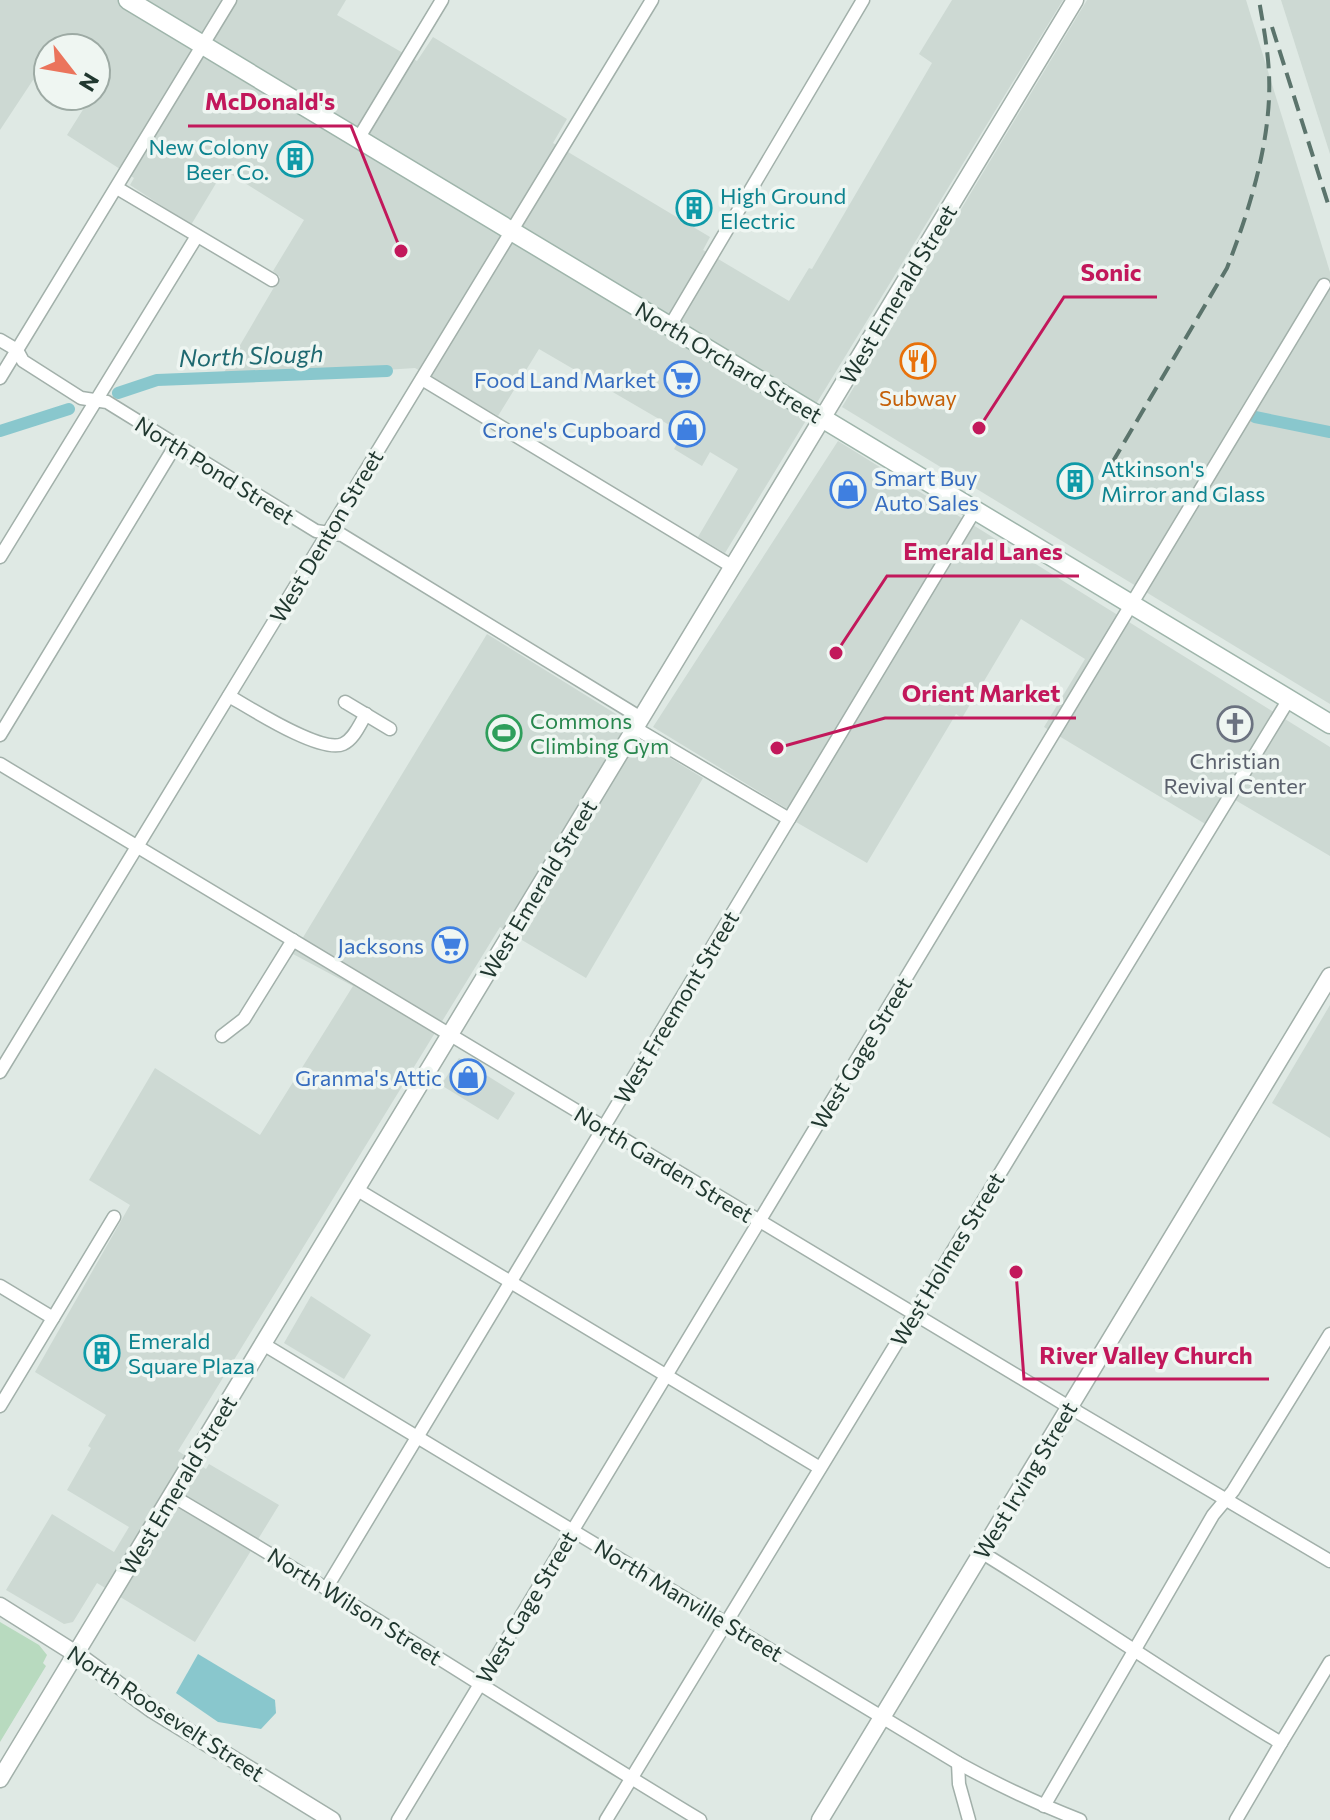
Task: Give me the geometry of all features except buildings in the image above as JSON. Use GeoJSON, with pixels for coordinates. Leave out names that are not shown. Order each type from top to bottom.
{"type":"FeatureCollection","features":[{"type":"Feature","properties":{"kind":"main road","name":"North Orchard Street"},"geometry":{"type":"LineString","coordinates":[[128,0],[1330,724]]}},
{"type":"Feature","properties":{"kind":"street"},"geometry":{"type":"LineString","coordinates":[[0,378],[230,0]]}},
{"type":"Feature","properties":{"kind":"street"},"geometry":{"type":"LineString","coordinates":[[358,139],[442,0]]}},
{"type":"Feature","properties":{"kind":"street","name":"West Denton Street"},"geometry":{"type":"LineString","coordinates":[[0,1072],[652,0]]}},
{"type":"Feature","properties":{"kind":"street"},"geometry":{"type":"LineString","coordinates":[[670,326],[863,0]]}},
{"type":"Feature","properties":{"kind":"street","name":"West Emerald Street"},"geometry":{"type":"LineString","coordinates":[[0,1779],[1075,0]]}},
{"type":"Feature","properties":{"kind":"street"},"geometry":{"type":"LineString","coordinates":[[117,188],[272,280]]}},
{"type":"Feature","properties":{"kind":"street"},"geometry":{"type":"LineString","coordinates":[[0,557],[197,236]]}},
{"type":"Feature","properties":{"kind":"street","name":"West Gage Street"},"geometry":{"type":"LineString","coordinates":[[398,1820],[1324,285]]}},
{"type":"Feature","properties":{"kind":"street","name":"North Pond Street"},"geometry":{"type":"LineString","coordinates":[[0,340],[17,350],[23,361],[81,398],[107,402],[316,531],[342,535],[789,819]]}},
{"type":"Feature","properties":{"kind":"street"},"geometry":{"type":"LineString","coordinates":[[422,379],[733,567]]}},
{"type":"Feature","properties":{"kind":"street"},"geometry":{"type":"LineString","coordinates":[[0,735],[175,446]]}},
{"type":"Feature","properties":{"kind":"street","name":"West Freemont Street"},"geometry":{"type":"LineString","coordinates":[[327,1587],[975,510]]}},
{"type":"Feature","properties":{"kind":"street"},"geometry":{"type":"LineString","coordinates":[[229,696],[284,728],[330,746],[343,744],[354,735],[366,714]]}},
{"type":"Feature","properties":{"kind":"street","name":"West Holmes Street"},"geometry":{"type":"LineString","coordinates":[[606,1820],[1289,699]]}},
{"type":"Feature","properties":{"kind":"street"},"geometry":{"type":"LineString","coordinates":[[345,702],[390,729]]}},
{"type":"Feature","properties":{"kind":"street","name":"North Garden Street"},"geometry":{"type":"LineString","coordinates":[[0,764],[1330,1561]]}},
{"type":"Feature","properties":{"kind":"street"},"geometry":{"type":"LineString","coordinates":[[222,1036],[244,1019],[293,940]]}},
{"type":"Feature","properties":{"kind":"street","name":"West Irving Street"},"geometry":{"type":"LineString","coordinates":[[820,1820],[1330,976]]}},
{"type":"Feature","properties":{"kind":"street"},"geometry":{"type":"LineString","coordinates":[[356,1189],[820,1468]]}},
{"type":"Feature","properties":{"kind":"street"},"geometry":{"type":"LineString","coordinates":[[0,1406],[114,1217]]}},
{"type":"Feature","properties":{"kind":"street"},"geometry":{"type":"LineString","coordinates":[[0,1286],[53,1318]]}},
{"type":"Feature","properties":{"kind":"street"},"geometry":{"type":"LineString","coordinates":[[1044,1806],[1213,1515],[1227,1500],[1330,1334]]}},
{"type":"Feature","properties":{"kind":"street","name":"North Manville Street"},"geometry":{"type":"LineString","coordinates":[[263,1344],[958,1763],[998,1785],[1080,1820]]}},
{"type":"Feature","properties":{"kind":"street","name":"North Wilson Street"},"geometry":{"type":"LineString","coordinates":[[171,1495],[327,1587],[554,1732],[700,1820]]}},
{"type":"Feature","properties":{"kind":"street"},"geometry":{"type":"LineString","coordinates":[[981,1552],[1281,1743]]}},
{"type":"Feature","properties":{"kind":"street","name":"North Roosevelt Street"},"geometry":{"type":"LineString","coordinates":[[0,1606],[76,1654],[153,1710],[332,1820]]}},
{"type":"Feature","properties":{"kind":"street"},"geometry":{"type":"LineString","coordinates":[[1236,1820],[1330,1662]]}},
{"type":"Feature","properties":{"kind":"street"},"geometry":{"type":"LineString","coordinates":[[958,1763],[959,1784],[969,1820]]}},
{"type":"Feature","properties":{"kind":"shaded area"},"geometry":{"type":"Polygon","coordinates":[[[0,0],[346,0],[337,15],[417,61],[433,37],[567,119],[553,143],[710,237],[703,250],[789,301],[809,268],[812,269],[932,63],[919,54],[952,0],[1063,0],[725,553],[698,537],[738,469],[710,452],[702,466],[674,449],[683,433],[539,349],[498,416],[415,368],[219,381],[280,277],[273,271],[304,220],[224,170],[191,225],[130,185],[134,178],[67,135],[81,112],[112,112],[112,32],[32,32],[32,82],[0,130],[0,0]]]}},
{"type":"Feature","properties":{"kind":"shaded area"},"geometry":{"type":"Polygon","coordinates":[[[1087,0],[1246,0],[1330,272],[1330,704],[842,407],[1087,0]]]}},
{"type":"Feature","properties":{"kind":"shaded area"},"geometry":{"type":"Polygon","coordinates":[[[1281,0],[1330,0],[1330,154],[1281,0]]]}},
{"type":"Feature","properties":{"kind":"shaded area"},"geometry":{"type":"Polygon","coordinates":[[[838,441],[1330,747],[1330,856],[1225,794],[1207,825],[1044,727],[1085,659],[1021,619],[962,718],[956,714],[867,863],[796,822],[799,816],[653,727],[838,441]]]}},
{"type":"Feature","properties":{"kind":"shaded area"},"geometry":{"type":"Polygon","coordinates":[[[487,634],[624,719],[619,727],[703,778],[586,978],[500,927],[178,1451],[206,1469],[209,1464],[279,1505],[195,1642],[97,1583],[73,1622],[64,1624],[6,1590],[52,1514],[114,1552],[129,1527],[67,1490],[106,1415],[35,1372],[130,1205],[89,1180],[155,1068],[260,1135],[353,986],[293,954],[487,634]]]}},
{"type":"Feature","properties":{"kind":"shaded area"},"geometry":{"type":"Polygon","coordinates":[[[1330,1005],[1330,1138],[1272,1103],[1330,1005]]]}},
{"type":"Feature","properties":{"kind":"shaded area"},"geometry":{"type":"Polygon","coordinates":[[[459,1058],[515,1093],[498,1120],[441,1085],[459,1058]]]}},
{"type":"Feature","properties":{"kind":"shaded area"},"geometry":{"type":"Polygon","coordinates":[[[311,1296],[371,1335],[344,1379],[284,1343],[311,1296]]]}},
{"type":"Feature","properties":{"kind":"green space"},"geometry":{"type":"Polygon","coordinates":[[[0,1622],[39,1645],[47,1655],[43,1663],[46,1666],[0,1742],[0,1622]]]}},
{"type":"Feature","properties":{"kind":"water"},"geometry":{"type":"Polygon","coordinates":[[[198,1654],[275,1700],[276,1713],[261,1729],[218,1722],[176,1693],[198,1654]]]}},
{"type":"Feature","properties":{"kind":"waterway","name":"North Slough"},"geometry":{"type":"LineString","coordinates":[[118,393],[157,380],[387,371]]}},
{"type":"Feature","properties":{"kind":"waterway","name":"North Slough"},"geometry":{"type":"LineString","coordinates":[[0,431],[69,409]]}},
{"type":"Feature","properties":{"kind":"waterway","name":"North Slough"},"geometry":{"type":"LineString","coordinates":[[1255,417],[1330,432]]}},
{"type":"Feature","properties":{"kind":"railway"},"geometry":{"type":"LineString","coordinates":[[1112,463],[1227,268],[1244,222],[1258,173],[1269,98],[1268,56],[1259,0]]}},
{"type":"Feature","properties":{"kind":"railway"},"geometry":{"type":"LineString","coordinates":[[1272,27],[1330,210]]}},
{"type":"Feature","properties":{"kind":"place","name":"New Colony Beer Co."},"geometry":{"type":"Point","coordinates":[295,159]}},
{"type":"Feature","properties":{"kind":"place","name":"High Ground Electric"},"geometry":{"type":"Point","coordinates":[694,208]}},
{"type":"Feature","properties":{"kind":"place","name":"McDonald's"},"geometry":{"type":"Point","coordinates":[401,251]}},
{"type":"Feature","properties":{"kind":"place","name":"Subway"},"geometry":{"type":"Point","coordinates":[918,361]}},
{"type":"Feature","properties":{"kind":"place","name":"Food Land Market"},"geometry":{"type":"Point","coordinates":[682,379]}},
{"type":"Feature","properties":{"kind":"place","name":"Sonic"},"geometry":{"type":"Point","coordinates":[979,428]}},
{"type":"Feature","properties":{"kind":"place","name":"Crone's Cupboard"},"geometry":{"type":"Point","coordinates":[687,429]}},
{"type":"Feature","properties":{"kind":"place","name":"Atkinson's Mirror and Glass"},"geometry":{"type":"Point","coordinates":[1075,481]}},
{"type":"Feature","properties":{"kind":"place","name":"Smart Buy Auto Sales"},"geometry":{"type":"Point","coordinates":[848,490]}},
{"type":"Feature","properties":{"kind":"place","name":"Emerald Lanes"},"geometry":{"type":"Point","coordinates":[836,653]}},
{"type":"Feature","properties":{"kind":"place","name":"Christian Revival Center"},"geometry":{"type":"Point","coordinates":[1235,724]}},
{"type":"Feature","properties":{"kind":"place","name":"Commons Climbing Gym"},"geometry":{"type":"Point","coordinates":[504,733]}},
{"type":"Feature","properties":{"kind":"place","name":"Orient Market"},"geometry":{"type":"Point","coordinates":[777,748]}},
{"type":"Feature","properties":{"kind":"place","name":"Jacksons"},"geometry":{"type":"Point","coordinates":[450,945]}},
{"type":"Feature","properties":{"kind":"place","name":"Granma's Attic"},"geometry":{"type":"Point","coordinates":[468,1077]}},
{"type":"Feature","properties":{"kind":"place","name":"River Valley Church"},"geometry":{"type":"Point","coordinates":[1016,1272]}},
{"type":"Feature","properties":{"kind":"place","name":"Emerald Square Plaza"},"geometry":{"type":"Point","coordinates":[102,1353]}}]}
